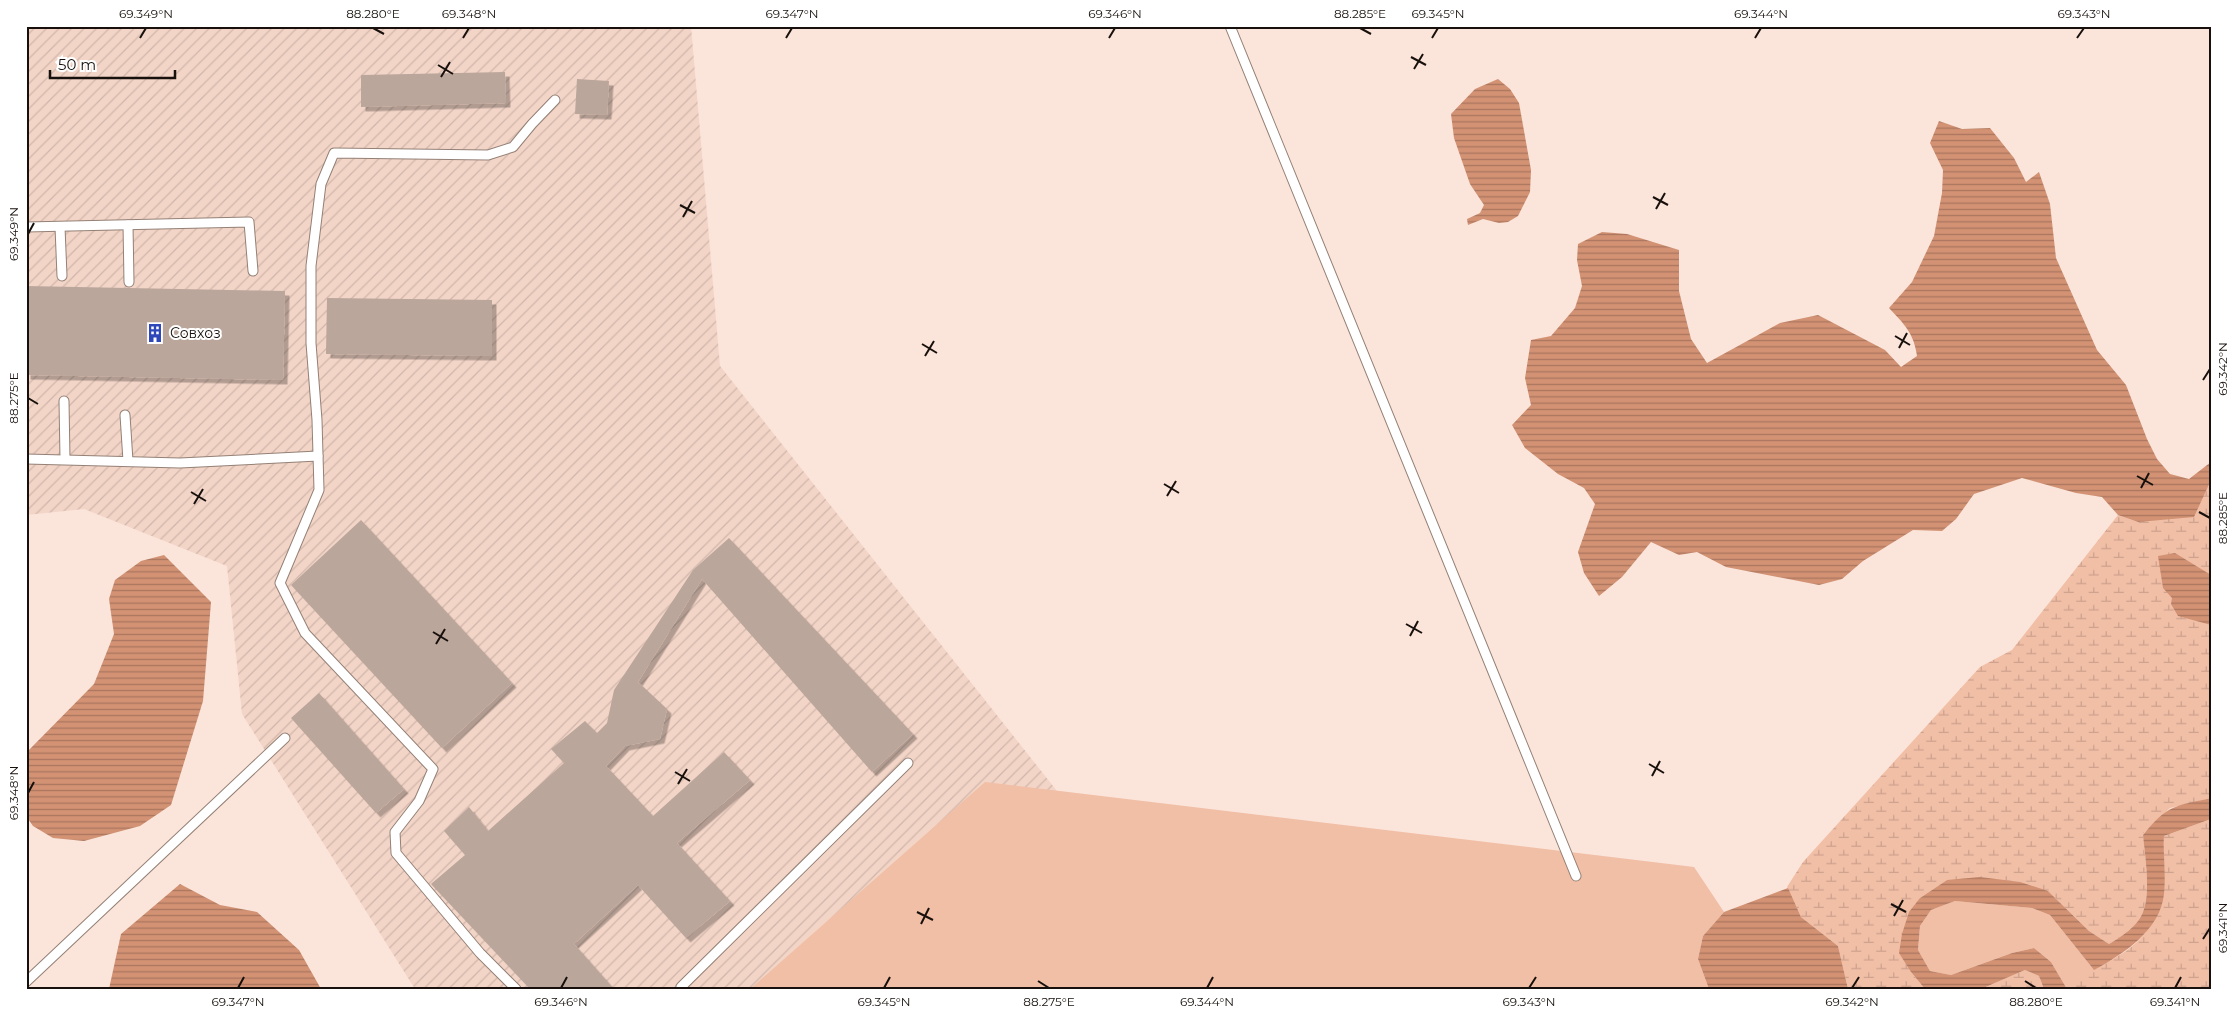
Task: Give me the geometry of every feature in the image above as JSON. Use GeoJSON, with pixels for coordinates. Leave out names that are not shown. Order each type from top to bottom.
{"type":"FeatureCollection","features":[{"type":"Feature","properties":{"kind":"lane"},"geometry":{"type":"LineString","coordinates":[[1230,26],[1576,876]]}},
{"type":"Feature","properties":{"kind":"lane"},"geometry":{"type":"LineString","coordinates":[[516,989],[480,953],[396,852],[395,832],[419,801],[433,769],[305,633],[280,583],[319,490],[311,344],[311,266],[321,184],[334,153],[488,155],[513,147],[555,100]]}},
{"type":"Feature","properties":{"kind":"lane"},"geometry":{"type":"LineString","coordinates":[[26,227],[249,222],[253,271]]}},
{"type":"Feature","properties":{"kind":"lane"},"geometry":{"type":"LineString","coordinates":[[128,225],[129,282]]}},
{"type":"Feature","properties":{"kind":"lane"},"geometry":{"type":"LineString","coordinates":[[60,226],[62,276]]}},
{"type":"Feature","properties":{"kind":"lane"},"geometry":{"type":"LineString","coordinates":[[64,401],[65,459]]}},
{"type":"Feature","properties":{"kind":"lane"},"geometry":{"type":"LineString","coordinates":[[125,415],[128,461]]}},
{"type":"Feature","properties":{"kind":"lane"},"geometry":{"type":"LineString","coordinates":[[26,459],[180,463],[318,456]]}},
{"type":"Feature","properties":{"kind":"lane"},"geometry":{"type":"LineString","coordinates":[[26,982],[285,738]]}},
{"type":"Feature","properties":{"kind":"lane"},"geometry":{"type":"LineString","coordinates":[[682,989],[908,764]]}},
{"type":"Feature","properties":{"kind":"shaded area"},"geometry":{"type":"Polygon","coordinates":[[[26,26],[691,26],[720,366],[1214,989],[415,989],[242,714],[227,566],[84,509],[26,515],[26,26]]]}},
{"type":"Feature","properties":{"kind":"shaded area"},"geometry":{"type":"Polygon","coordinates":[[[1498,79],[1510,89],[1519,103],[1531,170],[1530,192],[1518,216],[1508,222],[1499,223],[1483,219],[1468,225],[1467,219],[1480,213],[1484,205],[1470,184],[1454,138],[1451,114],[1475,89],[1498,79]]]}},
{"type":"Feature","properties":{"kind":"shaded area"},"geometry":{"type":"Polygon","coordinates":[[[1939,121],[1962,129],[1990,128],[2014,158],[2026,182],[2039,172],[2050,204],[2056,258],[2097,350],[2126,385],[2157,459],[2170,474],[2189,479],[2211,462],[2211,480],[2194,517],[2138,522],[2118,515],[2102,497],[2076,493],[2022,478],[1974,494],[1956,519],[1942,531],[1913,530],[1863,561],[1842,579],[1819,585],[1726,567],[1697,552],[1679,555],[1651,542],[1622,577],[1599,596],[1584,573],[1578,552],[1595,504],[1584,488],[1558,474],[1525,448],[1512,425],[1531,405],[1525,378],[1531,340],[1551,336],[1575,308],[1582,286],[1577,260],[1578,244],[1602,232],[1627,234],[1679,250],[1679,291],[1691,339],[1707,363],[1780,323],[1818,315],[1885,350],[1901,367],[1917,356],[1916,348],[1908,329],[1889,308],[1912,282],[1934,236],[1942,193],[1943,170],[1930,143],[1939,121]]]}},
{"type":"Feature","properties":{"kind":"shaded area"},"geometry":{"type":"Polygon","coordinates":[[[2175,553],[2211,575],[2211,625],[2178,616],[2171,604],[2172,598],[2163,588],[2158,556],[2175,553]]]}},
{"type":"Feature","properties":{"kind":"shaded area"},"geometry":{"type":"Polygon","coordinates":[[[164,555],[211,602],[203,701],[171,805],[140,826],[84,841],[53,838],[33,826],[26,816],[26,753],[94,684],[114,634],[109,599],[115,580],[141,561],[164,555]]]}},
{"type":"Feature","properties":{"kind":"shaded area"},"geometry":{"type":"Polygon","coordinates":[[[2211,798],[2211,819],[2164,836],[2164,894],[2161,907],[2148,930],[2128,949],[2094,970],[2050,915],[2032,908],[1955,901],[1931,910],[1920,926],[1918,950],[1930,971],[1951,975],[2012,953],[2034,948],[2051,962],[2067,989],[2044,989],[2039,976],[2025,970],[1981,989],[1925,989],[1899,953],[1902,934],[1909,912],[1920,898],[1947,880],[1980,877],[2020,882],[2048,891],[2089,931],[2109,944],[2133,926],[2143,912],[2147,884],[2143,835],[2151,825],[2172,808],[2211,798]]]}},
{"type":"Feature","properties":{"kind":"shaded area"},"geometry":{"type":"Polygon","coordinates":[[[180,884],[220,905],[257,912],[299,950],[321,989],[109,989],[121,934],[180,884]]]}},
{"type":"Feature","properties":{"kind":"shaded area"},"geometry":{"type":"Polygon","coordinates":[[[1788,888],[1801,917],[1838,946],[1848,989],[1709,989],[1698,959],[1703,936],[1724,912],[1788,888]]]}},
{"type":"Feature","properties":{"kind":"green space"},"geometry":{"type":"Polygon","coordinates":[[[2211,480],[2211,798],[2170,808],[2143,834],[2147,894],[2141,917],[2124,934],[2109,944],[2089,931],[2048,891],[1947,880],[1920,898],[1911,972],[1925,989],[1848,989],[1838,946],[1801,917],[1787,887],[1803,862],[1980,667],[2012,650],[2118,515],[2138,522],[2206,488],[2211,480]]]}},
{"type":"Feature","properties":{"kind":"green space"},"geometry":{"type":"Polygon","coordinates":[[[985,782],[1694,867],[1724,912],[1703,936],[1698,959],[1709,989],[750,989],[985,782]]]}},
{"type":"Feature","properties":{"kind":"green space"},"geometry":{"type":"Polygon","coordinates":[[[2211,819],[2211,989],[2070,989],[2076,979],[2083,974],[2130,948],[2143,935],[2152,921],[2162,890],[2164,836],[2211,819]]]}},
{"type":"Feature","properties":{"kind":"green space"},"geometry":{"type":"Polygon","coordinates":[[[1955,901],[2032,908],[2050,915],[2094,970],[2078,977],[2070,989],[2067,989],[2051,962],[2034,948],[2012,953],[1951,975],[1930,971],[1918,950],[1920,926],[1931,910],[1955,901]]]}},
{"type":"Feature","properties":{"kind":"green space"},"geometry":{"type":"Polygon","coordinates":[[[2025,970],[2039,976],[2044,989],[1981,989],[2025,970]]]}},
{"type":"Feature","properties":{"kind":"building"},"geometry":{"type":"Polygon","coordinates":[[[505,72],[506,103],[361,107],[361,75],[505,72]]]}},
{"type":"Feature","properties":{"kind":"building"},"geometry":{"type":"Polygon","coordinates":[[[577,79],[609,81],[607,115],[575,114],[577,79]]]}},
{"type":"Feature","properties":{"kind":"building","name":"Совхоз"},"geometry":{"type":"Polygon","coordinates":[[[26,286],[285,291],[283,380],[26,375],[26,286]]]}},
{"type":"Feature","properties":{"kind":"building"},"geometry":{"type":"Polygon","coordinates":[[[327,298],[492,300],[492,356],[326,354],[327,298]]]}},
{"type":"Feature","properties":{"kind":"building"},"geometry":{"type":"Polygon","coordinates":[[[361,520],[512,683],[442,748],[291,585],[361,520]]]}},
{"type":"Feature","properties":{"kind":"building"},"geometry":{"type":"Polygon","coordinates":[[[729,538],[913,734],[872,772],[702,579],[638,682],[667,709],[660,739],[625,746],[606,766],[653,816],[724,752],[750,780],[677,843],[730,901],[686,938],[638,885],[574,944],[614,989],[530,989],[431,884],[465,855],[444,831],[469,807],[488,831],[564,763],[551,749],[585,721],[597,733],[607,723],[614,690],[693,570],[729,538]]]}},
{"type":"Feature","properties":{"kind":"building"},"geometry":{"type":"Polygon","coordinates":[[[319,693],[404,789],[376,813],[291,718],[319,693]]]}},
{"type":"Feature","properties":{"kind":"place","name":"Совхоз"},"geometry":{"type":"Point","coordinates":[155,333]}}]}
